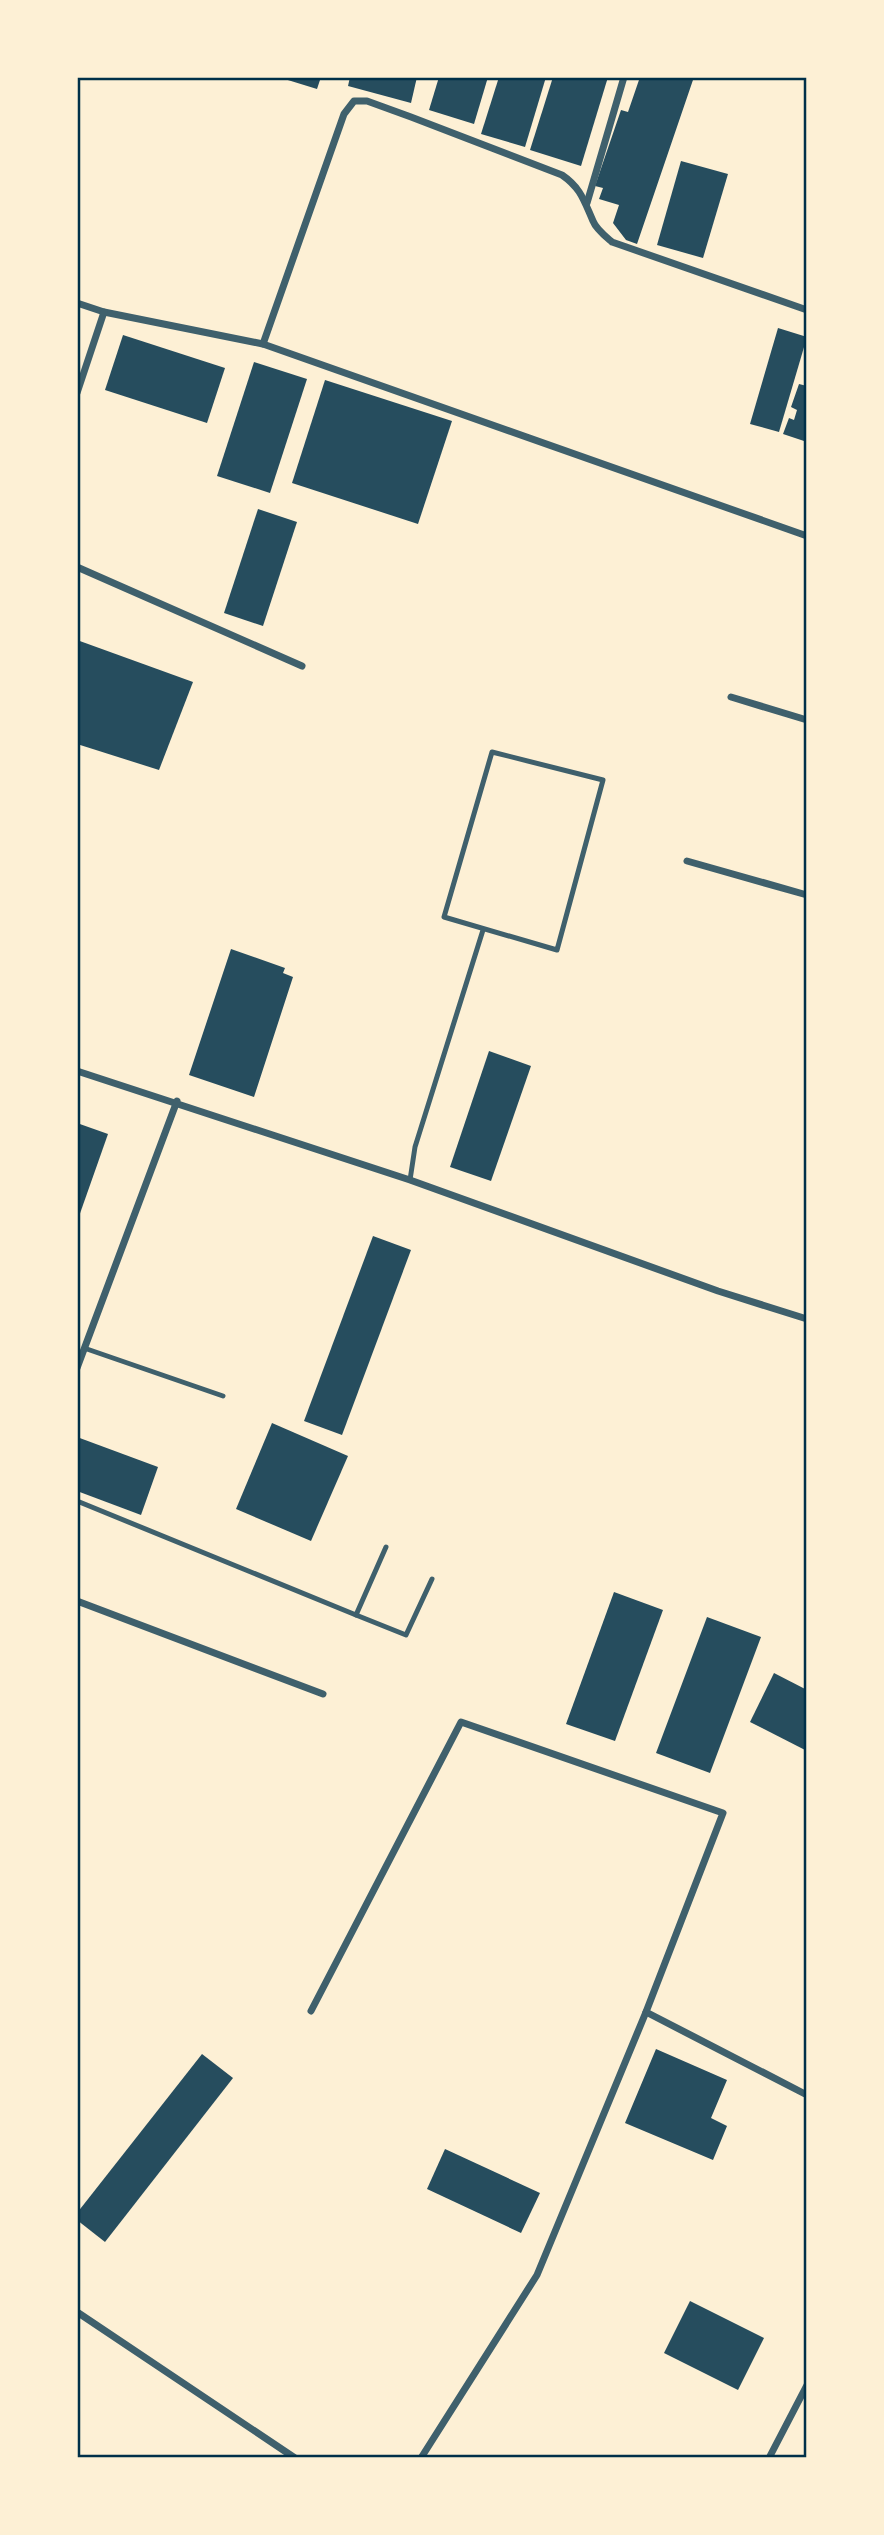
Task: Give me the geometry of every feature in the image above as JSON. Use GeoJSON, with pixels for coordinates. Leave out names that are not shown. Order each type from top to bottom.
{"type":"FeatureCollection","features":[{"type":"Feature","properties":{"kind":"street"},"geometry":{"type":"LineString","coordinates":[[587,203],[624,77]]}},
{"type":"Feature","properties":{"kind":"street"},"geometry":{"type":"LineString","coordinates":[[263,344],[344,114],[354,102],[367,101],[562,176],[576,185],[587,203],[593,223],[611,242],[807,310]]}},
{"type":"Feature","properties":{"kind":"street"},"geometry":{"type":"LineString","coordinates":[[77,303],[104,312],[263,344],[807,536]]}},
{"type":"Feature","properties":{"kind":"street"},"geometry":{"type":"LineString","coordinates":[[77,393],[104,312]]}},
{"type":"Feature","properties":{"kind":"street"},"geometry":{"type":"LineString","coordinates":[[77,567],[302,666]]}},
{"type":"Feature","properties":{"kind":"street"},"geometry":{"type":"LineString","coordinates":[[731,697],[807,720]]}},
{"type":"Feature","properties":{"kind":"street"},"geometry":{"type":"LineString","coordinates":[[687,861],[807,895]]}},
{"type":"Feature","properties":{"kind":"street"},"geometry":{"type":"LineString","coordinates":[[77,1070],[177,1101],[718,1291],[807,1319]]}},
{"type":"Feature","properties":{"kind":"street"},"geometry":{"type":"LineString","coordinates":[[77,1367],[177,1101]]}},
{"type":"Feature","properties":{"kind":"street"},"geometry":{"type":"LineString","coordinates":[[77,1601],[323,1694]]}},
{"type":"Feature","properties":{"kind":"street"},"geometry":{"type":"LineString","coordinates":[[311,2011],[461,1722],[723,1813],[646,2012],[537,2274],[421,2458]]}},
{"type":"Feature","properties":{"kind":"street"},"geometry":{"type":"LineString","coordinates":[[646,2012],[807,2095]]}},
{"type":"Feature","properties":{"kind":"street"},"geometry":{"type":"LineString","coordinates":[[77,2312],[295,2458]]}},
{"type":"Feature","properties":{"kind":"street"},"geometry":{"type":"LineString","coordinates":[[769,2458],[807,2385]]}},
{"type":"Feature","properties":{"kind":"lane"},"geometry":{"type":"LineString","coordinates":[[492,752],[603,780],[557,950],[484,930],[444,917],[492,752]]}},
{"type":"Feature","properties":{"kind":"lane"},"geometry":{"type":"LineString","coordinates":[[410,1181],[415,1147],[484,930]]}},
{"type":"Feature","properties":{"kind":"lane"},"geometry":{"type":"LineString","coordinates":[[84,1348],[223,1396]]}},
{"type":"Feature","properties":{"kind":"lane"},"geometry":{"type":"LineString","coordinates":[[77,1501],[406,1634],[432,1579]]}},
{"type":"Feature","properties":{"kind":"lane"},"geometry":{"type":"LineString","coordinates":[[356,1615],[386,1548]]}},
{"type":"Feature","properties":{"kind":"building"},"geometry":{"type":"Polygon","coordinates":[[[278,77],[321,77],[317,89],[278,77]]]}},
{"type":"Feature","properties":{"kind":"building"},"geometry":{"type":"Polygon","coordinates":[[[350,77],[417,77],[411,103],[348,86],[350,77]]]}},
{"type":"Feature","properties":{"kind":"building"},"geometry":{"type":"Polygon","coordinates":[[[439,77],[488,77],[474,124],[429,110],[439,77]]]}},
{"type":"Feature","properties":{"kind":"building"},"geometry":{"type":"Polygon","coordinates":[[[499,77],[546,77],[525,147],[481,134],[499,77]]]}},
{"type":"Feature","properties":{"kind":"building"},"geometry":{"type":"Polygon","coordinates":[[[553,77],[608,77],[581,166],[530,150],[553,77]]]}},
{"type":"Feature","properties":{"kind":"building"},"geometry":{"type":"Polygon","coordinates":[[[640,77],[694,77],[637,244],[626,240],[613,223],[619,205],[599,199],[603,188],[595,186],[621,110],[628,112],[640,77]]]}},
{"type":"Feature","properties":{"kind":"building"},"geometry":{"type":"Polygon","coordinates":[[[681,161],[728,174],[703,258],[657,245],[681,161]]]}},
{"type":"Feature","properties":{"kind":"building"},"geometry":{"type":"Polygon","coordinates":[[[778,328],[807,337],[779,432],[750,424],[778,328]]]}},
{"type":"Feature","properties":{"kind":"building"},"geometry":{"type":"Polygon","coordinates":[[[123,335],[225,368],[207,423],[105,390],[123,335]]]}},
{"type":"Feature","properties":{"kind":"building"},"geometry":{"type":"Polygon","coordinates":[[[254,362],[307,379],[270,493],[217,476],[254,362]]]}},
{"type":"Feature","properties":{"kind":"building"},"geometry":{"type":"Polygon","coordinates":[[[325,380],[452,421],[418,524],[292,483],[325,380]]]}},
{"type":"Feature","properties":{"kind":"building"},"geometry":{"type":"Polygon","coordinates":[[[799,384],[807,386],[807,442],[783,434],[789,418],[794,420],[797,410],[791,407],[799,384]]]}},
{"type":"Feature","properties":{"kind":"building"},"geometry":{"type":"Polygon","coordinates":[[[258,509],[297,522],[263,626],[224,613],[258,509]]]}},
{"type":"Feature","properties":{"kind":"building"},"geometry":{"type":"Polygon","coordinates":[[[77,640],[193,682],[159,770],[77,744],[77,640]]]}},
{"type":"Feature","properties":{"kind":"building"},"geometry":{"type":"Polygon","coordinates":[[[231,949],[285,968],[283,973],[293,977],[254,1097],[189,1075],[231,949]]]}},
{"type":"Feature","properties":{"kind":"building"},"geometry":{"type":"Polygon","coordinates":[[[489,1051],[531,1066],[491,1181],[450,1167],[489,1051]]]}},
{"type":"Feature","properties":{"kind":"building"},"geometry":{"type":"Polygon","coordinates":[[[77,1123],[108,1134],[77,1222],[77,1123]]]}},
{"type":"Feature","properties":{"kind":"building"},"geometry":{"type":"Polygon","coordinates":[[[373,1236],[411,1250],[342,1435],[304,1421],[373,1236]]]}},
{"type":"Feature","properties":{"kind":"building"},"geometry":{"type":"Polygon","coordinates":[[[272,1423],[348,1456],[311,1541],[236,1509],[272,1423]]]}},
{"type":"Feature","properties":{"kind":"building"},"geometry":{"type":"Polygon","coordinates":[[[77,1437],[158,1467],[141,1515],[77,1491],[77,1437]]]}},
{"type":"Feature","properties":{"kind":"building"},"geometry":{"type":"Polygon","coordinates":[[[614,1592],[663,1610],[615,1741],[566,1724],[614,1592]]]}},
{"type":"Feature","properties":{"kind":"building"},"geometry":{"type":"Polygon","coordinates":[[[707,1617],[761,1637],[710,1773],[656,1753],[707,1617]]]}},
{"type":"Feature","properties":{"kind":"building"},"geometry":{"type":"Polygon","coordinates":[[[774,1673],[807,1690],[807,1751],[750,1722],[774,1673]]]}},
{"type":"Feature","properties":{"kind":"building"},"geometry":{"type":"Polygon","coordinates":[[[656,2049],[727,2080],[711,2118],[727,2126],[713,2160],[625,2123],[656,2049]]]}},
{"type":"Feature","properties":{"kind":"building"},"geometry":{"type":"Polygon","coordinates":[[[202,2054],[233,2078],[105,2242],[77,2220],[77,2213],[202,2054]]]}},
{"type":"Feature","properties":{"kind":"building"},"geometry":{"type":"Polygon","coordinates":[[[445,2149],[540,2193],[521,2233],[427,2189],[445,2149]]]}},
{"type":"Feature","properties":{"kind":"building"},"geometry":{"type":"Polygon","coordinates":[[[690,2301],[764,2338],[738,2390],[664,2353],[690,2301]]]}}]}
